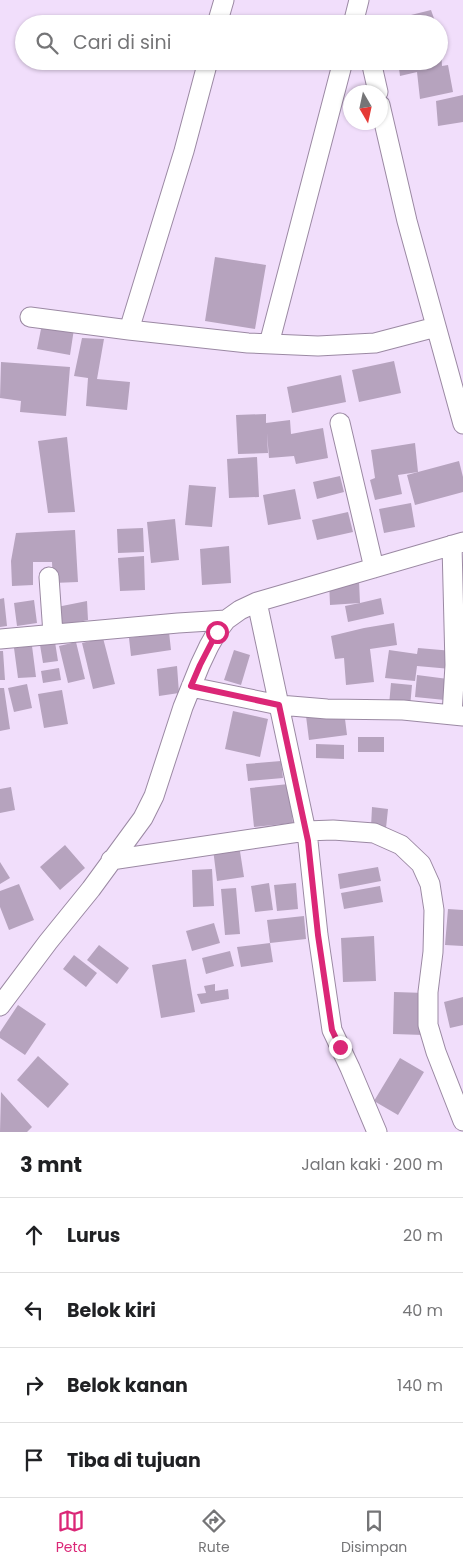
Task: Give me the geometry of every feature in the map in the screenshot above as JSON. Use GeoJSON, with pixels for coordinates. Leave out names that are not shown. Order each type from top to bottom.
{"type":"FeatureCollection","features":[{"type":"Feature","properties":{"kind":"street"},"geometry":{"type":"LineString","coordinates":[[220,15],[224,0]]}},
{"type":"Feature","properties":{"kind":"street"},"geometry":{"type":"LineString","coordinates":[[355,15],[358,2]]}},
{"type":"Feature","properties":{"kind":"street"},"geometry":{"type":"LineString","coordinates":[[358,2],[360,15]]}},
{"type":"Feature","properties":{"kind":"street"},"geometry":{"type":"LineString","coordinates":[[129,330],[184,151],[206,70]]}},
{"type":"Feature","properties":{"kind":"street"},"geometry":{"type":"LineString","coordinates":[[269,344],[341,70]]}},
{"type":"Feature","properties":{"kind":"street"},"geometry":{"type":"LineString","coordinates":[[373,70],[376,85]]}},
{"type":"Feature","properties":{"kind":"street"},"geometry":{"type":"LineString","coordinates":[[386,130],[406,221],[463,424]]}},
{"type":"Feature","properties":{"kind":"street"},"geometry":{"type":"LineString","coordinates":[[30,317],[248,343],[318,346],[375,343],[436,327]]}},
{"type":"Feature","properties":{"kind":"street"},"geometry":{"type":"LineString","coordinates":[[340,423],[374,568]]}},
{"type":"Feature","properties":{"kind":"street"},"geometry":{"type":"LineString","coordinates":[[2,995],[91,890],[143,818],[154,796],[191,686],[209,646],[226,620],[240,610],[257,602],[458,544],[455,665],[458,716],[403,710],[327,709],[279,705],[191,686]]}},
{"type":"Feature","properties":{"kind":"street"},"geometry":{"type":"LineString","coordinates":[[49,577],[53,634]]}},
{"type":"Feature","properties":{"kind":"street"},"geometry":{"type":"LineString","coordinates":[[257,602],[306,831],[318,935],[332,1030],[377,1132]]}},
{"type":"Feature","properties":{"kind":"street"},"geometry":{"type":"LineString","coordinates":[[0,639],[226,620]]}},
{"type":"Feature","properties":{"kind":"street"},"geometry":{"type":"LineString","coordinates":[[111,860],[306,831],[332,830],[374,833],[401,845],[422,864],[430,884],[434,910],[433,952],[428,992],[428,1025],[436,1052],[463,1121]]}},
{"type":"Feature","properties":{"kind":"building"},"geometry":{"type":"Polygon","coordinates":[[[431,10],[433,15],[411,15],[431,10]]]}},
{"type":"Feature","properties":{"kind":"building"},"geometry":{"type":"Polygon","coordinates":[[[448,65],[453,92],[420,99],[417,72],[400,76],[399,70],[448,70],[448,65]]]}},
{"type":"Feature","properties":{"kind":"building"},"geometry":{"type":"Polygon","coordinates":[[[463,95],[463,122],[438,126],[436,101],[463,95]]]}},
{"type":"Feature","properties":{"kind":"building"},"geometry":{"type":"Polygon","coordinates":[[[215,257],[266,265],[255,329],[205,321],[215,257]]]}},
{"type":"Feature","properties":{"kind":"building"},"geometry":{"type":"Polygon","coordinates":[[[42,324],[74,329],[70,355],[37,349],[42,324]]]}},
{"type":"Feature","properties":{"kind":"building"},"geometry":{"type":"Polygon","coordinates":[[[82,338],[104,339],[97,379],[130,382],[127,410],[86,406],[88,378],[74,376],[82,338]]]}},
{"type":"Feature","properties":{"kind":"building"},"geometry":{"type":"Polygon","coordinates":[[[394,361],[401,393],[359,402],[352,370],[394,361]]]}},
{"type":"Feature","properties":{"kind":"building"},"geometry":{"type":"Polygon","coordinates":[[[1,362],[70,367],[66,416],[20,412],[21,401],[0,398],[1,362]]]}},
{"type":"Feature","properties":{"kind":"building"},"geometry":{"type":"Polygon","coordinates":[[[341,375],[346,402],[292,413],[287,387],[341,375]]]}},
{"type":"Feature","properties":{"kind":"building"},"geometry":{"type":"Polygon","coordinates":[[[266,414],[266,423],[290,420],[291,434],[323,428],[328,458],[296,464],[294,456],[269,458],[267,433],[268,453],[238,454],[236,415],[266,414]]]}},
{"type":"Feature","properties":{"kind":"building"},"geometry":{"type":"Polygon","coordinates":[[[67,437],[75,512],[48,513],[38,441],[67,437]]]}},
{"type":"Feature","properties":{"kind":"building"},"geometry":{"type":"Polygon","coordinates":[[[415,443],[418,472],[398,475],[402,494],[375,500],[370,480],[375,478],[371,450],[415,443]]]}},
{"type":"Feature","properties":{"kind":"building"},"geometry":{"type":"Polygon","coordinates":[[[257,457],[259,497],[229,498],[227,459],[257,457]]]}},
{"type":"Feature","properties":{"kind":"building"},"geometry":{"type":"Polygon","coordinates":[[[459,461],[463,477],[463,492],[415,505],[407,475],[459,461]]]}},
{"type":"Feature","properties":{"kind":"building"},"geometry":{"type":"Polygon","coordinates":[[[340,476],[344,492],[317,499],[313,482],[340,476]]]}},
{"type":"Feature","properties":{"kind":"building"},"geometry":{"type":"Polygon","coordinates":[[[189,485],[216,487],[212,527],[185,525],[189,485]]]}},
{"type":"Feature","properties":{"kind":"building"},"geometry":{"type":"Polygon","coordinates":[[[295,489],[301,519],[268,525],[263,495],[295,489]]]}},
{"type":"Feature","properties":{"kind":"building"},"geometry":{"type":"Polygon","coordinates":[[[411,503],[415,527],[384,533],[379,509],[411,503]]]}},
{"type":"Feature","properties":{"kind":"building"},"geometry":{"type":"Polygon","coordinates":[[[348,512],[353,532],[317,540],[312,520],[348,512]]]}},
{"type":"Feature","properties":{"kind":"building"},"geometry":{"type":"Polygon","coordinates":[[[175,519],[179,560],[151,563],[147,522],[175,519]]]}},
{"type":"Feature","properties":{"kind":"building"},"geometry":{"type":"Polygon","coordinates":[[[143,528],[144,552],[118,553],[117,529],[143,528]]]}},
{"type":"Feature","properties":{"kind":"building"},"geometry":{"type":"Polygon","coordinates":[[[75,530],[78,582],[53,583],[52,562],[33,562],[33,585],[12,586],[11,561],[16,533],[75,530]]]}},
{"type":"Feature","properties":{"kind":"building"},"geometry":{"type":"Polygon","coordinates":[[[229,546],[231,583],[202,585],[200,549],[229,546]]]}},
{"type":"Feature","properties":{"kind":"building"},"geometry":{"type":"Polygon","coordinates":[[[144,556],[145,590],[120,591],[118,558],[144,556]]]}},
{"type":"Feature","properties":{"kind":"building"},"geometry":{"type":"Polygon","coordinates":[[[329,581],[359,581],[360,603],[330,605],[329,581]]]}},
{"type":"Feature","properties":{"kind":"building"},"geometry":{"type":"Polygon","coordinates":[[[4,598],[7,626],[0,627],[0,599],[4,598]]]}},
{"type":"Feature","properties":{"kind":"building"},"geometry":{"type":"Polygon","coordinates":[[[381,598],[384,614],[348,622],[345,606],[381,598]]]}},
{"type":"Feature","properties":{"kind":"building"},"geometry":{"type":"Polygon","coordinates":[[[34,600],[37,623],[17,626],[14,603],[34,600]]]}},
{"type":"Feature","properties":{"kind":"building"},"geometry":{"type":"Polygon","coordinates":[[[87,601],[88,620],[58,626],[57,607],[87,601]]]}},
{"type":"Feature","properties":{"kind":"building"},"geometry":{"type":"Polygon","coordinates":[[[394,623],[397,645],[370,649],[374,682],[346,685],[344,658],[335,659],[331,636],[394,623]]]}},
{"type":"Feature","properties":{"kind":"building"},"geometry":{"type":"Polygon","coordinates":[[[169,632],[171,650],[131,656],[129,638],[169,632]]]}},
{"type":"Feature","properties":{"kind":"building"},"geometry":{"type":"Polygon","coordinates":[[[103,638],[115,684],[93,689],[82,643],[103,638]]]}},
{"type":"Feature","properties":{"kind":"building"},"geometry":{"type":"Polygon","coordinates":[[[55,642],[58,661],[43,663],[40,645],[55,642]]]}},
{"type":"Feature","properties":{"kind":"building"},"geometry":{"type":"Polygon","coordinates":[[[76,642],[85,679],[68,683],[59,646],[76,642]]]}},
{"type":"Feature","properties":{"kind":"building"},"geometry":{"type":"Polygon","coordinates":[[[32,646],[36,677],[18,678],[14,648],[32,646]]]}},
{"type":"Feature","properties":{"kind":"building"},"geometry":{"type":"Polygon","coordinates":[[[418,648],[453,651],[451,669],[417,666],[415,681],[385,678],[389,650],[417,654],[418,648]]]}},
{"type":"Feature","properties":{"kind":"building"},"geometry":{"type":"Polygon","coordinates":[[[234,650],[250,655],[241,685],[224,680],[234,650]]]}},
{"type":"Feature","properties":{"kind":"building"},"geometry":{"type":"Polygon","coordinates":[[[0,651],[3,651],[5,680],[0,680],[0,651]]]}},
{"type":"Feature","properties":{"kind":"building"},"geometry":{"type":"Polygon","coordinates":[[[177,666],[179,693],[159,696],[157,669],[177,666]]]}},
{"type":"Feature","properties":{"kind":"building"},"geometry":{"type":"Polygon","coordinates":[[[59,668],[61,680],[43,683],[41,671],[59,668]]]}},
{"type":"Feature","properties":{"kind":"building"},"geometry":{"type":"Polygon","coordinates":[[[417,675],[448,679],[445,700],[415,697],[417,675]]]}},
{"type":"Feature","properties":{"kind":"building"},"geometry":{"type":"Polygon","coordinates":[[[391,683],[412,685],[410,707],[389,705],[391,683]]]}},
{"type":"Feature","properties":{"kind":"building"},"geometry":{"type":"Polygon","coordinates":[[[27,684],[32,708],[14,712],[8,688],[27,684]]]}},
{"type":"Feature","properties":{"kind":"building"},"geometry":{"type":"Polygon","coordinates":[[[0,688],[4,688],[10,729],[0,731],[0,688]]]}},
{"type":"Feature","properties":{"kind":"building"},"geometry":{"type":"Polygon","coordinates":[[[62,690],[68,724],[44,728],[38,694],[62,690]]]}},
{"type":"Feature","properties":{"kind":"building"},"geometry":{"type":"Polygon","coordinates":[[[233,711],[268,719],[260,757],[225,749],[233,711]]]}},
{"type":"Feature","properties":{"kind":"building"},"geometry":{"type":"Polygon","coordinates":[[[344,711],[347,735],[309,740],[306,716],[344,711]]]}},
{"type":"Feature","properties":{"kind":"building"},"geometry":{"type":"Polygon","coordinates":[[[358,737],[384,737],[384,752],[358,752],[358,737]]]}},
{"type":"Feature","properties":{"kind":"building"},"geometry":{"type":"Polygon","coordinates":[[[316,744],[344,745],[344,759],[316,758],[316,744]]]}},
{"type":"Feature","properties":{"kind":"building"},"geometry":{"type":"Polygon","coordinates":[[[281,761],[283,778],[248,781],[246,764],[281,761]]]}},
{"type":"Feature","properties":{"kind":"building"},"geometry":{"type":"Polygon","coordinates":[[[289,784],[293,823],[254,827],[250,788],[289,784]]]}},
{"type":"Feature","properties":{"kind":"building"},"geometry":{"type":"Polygon","coordinates":[[[11,787],[15,810],[0,813],[0,789],[11,787]]]}},
{"type":"Feature","properties":{"kind":"building"},"geometry":{"type":"Polygon","coordinates":[[[372,807],[388,809],[386,828],[371,827],[372,807]]]}},
{"type":"Feature","properties":{"kind":"building"},"geometry":{"type":"Polygon","coordinates":[[[65,845],[85,868],[60,890],[40,867],[65,845]]]}},
{"type":"Feature","properties":{"kind":"building"},"geometry":{"type":"Polygon","coordinates":[[[239,845],[244,877],[217,881],[213,849],[239,845]]]}},
{"type":"Feature","properties":{"kind":"building"},"geometry":{"type":"Polygon","coordinates":[[[0,862],[10,878],[0,884],[0,862]]]}},
{"type":"Feature","properties":{"kind":"building"},"geometry":{"type":"Polygon","coordinates":[[[378,867],[381,881],[340,889],[338,874],[378,867]]]}},
{"type":"Feature","properties":{"kind":"building"},"geometry":{"type":"Polygon","coordinates":[[[212,869],[214,906],[193,907],[192,870],[212,869]]]}},
{"type":"Feature","properties":{"kind":"building"},"geometry":{"type":"Polygon","coordinates":[[[269,883],[273,910],[255,912],[251,886],[269,883]]]}},
{"type":"Feature","properties":{"kind":"building"},"geometry":{"type":"Polygon","coordinates":[[[296,883],[298,909],[277,911],[274,885],[296,883]]]}},
{"type":"Feature","properties":{"kind":"building"},"geometry":{"type":"Polygon","coordinates":[[[19,884],[34,920],[9,930],[0,907],[0,891],[19,884]]]}},
{"type":"Feature","properties":{"kind":"building"},"geometry":{"type":"Polygon","coordinates":[[[380,886],[383,902],[344,909],[341,893],[380,886]]]}},
{"type":"Feature","properties":{"kind":"building"},"geometry":{"type":"Polygon","coordinates":[[[236,888],[240,934],[225,935],[221,889],[236,888]]]}},
{"type":"Feature","properties":{"kind":"building"},"geometry":{"type":"Polygon","coordinates":[[[448,909],[463,910],[463,946],[445,945],[448,909]]]}},
{"type":"Feature","properties":{"kind":"building"},"geometry":{"type":"Polygon","coordinates":[[[304,916],[306,939],[270,943],[267,920],[304,916]]]}},
{"type":"Feature","properties":{"kind":"building"},"geometry":{"type":"Polygon","coordinates":[[[214,923],[220,943],[192,951],[186,931],[214,923]]]}},
{"type":"Feature","properties":{"kind":"building"},"geometry":{"type":"Polygon","coordinates":[[[374,936],[376,981],[343,982],[341,938],[374,936]]]}},
{"type":"Feature","properties":{"kind":"building"},"geometry":{"type":"Polygon","coordinates":[[[270,943],[273,962],[241,967],[237,947],[270,943]]]}},
{"type":"Feature","properties":{"kind":"building"},"geometry":{"type":"Polygon","coordinates":[[[99,945],[129,968],[117,984],[87,960],[99,945]]]}},
{"type":"Feature","properties":{"kind":"building"},"geometry":{"type":"Polygon","coordinates":[[[230,951],[234,966],[206,974],[202,958],[230,951]]]}},
{"type":"Feature","properties":{"kind":"building"},"geometry":{"type":"Polygon","coordinates":[[[74,955],[97,973],[86,987],[63,969],[74,955]]]}},
{"type":"Feature","properties":{"kind":"building"},"geometry":{"type":"Polygon","coordinates":[[[186,959],[195,1012],[161,1018],[152,965],[186,959]]]}},
{"type":"Feature","properties":{"kind":"building"},"geometry":{"type":"Polygon","coordinates":[[[215,984],[215,991],[228,989],[229,999],[201,1004],[197,994],[206,993],[204,986],[215,984]]]}},
{"type":"Feature","properties":{"kind":"building"},"geometry":{"type":"Polygon","coordinates":[[[394,992],[426,993],[424,1035],[393,1034],[394,992]]]}},
{"type":"Feature","properties":{"kind":"building"},"geometry":{"type":"Polygon","coordinates":[[[463,997],[463,1025],[450,1028],[444,1002],[463,997]]]}},
{"type":"Feature","properties":{"kind":"building"},"geometry":{"type":"Polygon","coordinates":[[[18,1005],[46,1024],[25,1055],[0,1038],[0,1032],[18,1005]]]}},
{"type":"Feature","properties":{"kind":"building"},"geometry":{"type":"Polygon","coordinates":[[[38,1056],[69,1084],[48,1108],[17,1080],[38,1056]]]}},
{"type":"Feature","properties":{"kind":"building"},"geometry":{"type":"Polygon","coordinates":[[[400,1058],[424,1072],[398,1115],[374,1101],[400,1058]]]}},
{"type":"Feature","properties":{"kind":"building"},"geometry":{"type":"Polygon","coordinates":[[[1,1092],[32,1127],[27,1132],[0,1132],[1,1092]]]}},
{"type":"Feature","properties":{"kind":"route"},"geometry":{"type":"LineString","coordinates":[[217,632],[191,686],[279,705],[308,841],[312,888],[332,1030],[340,1047]]}}]}
